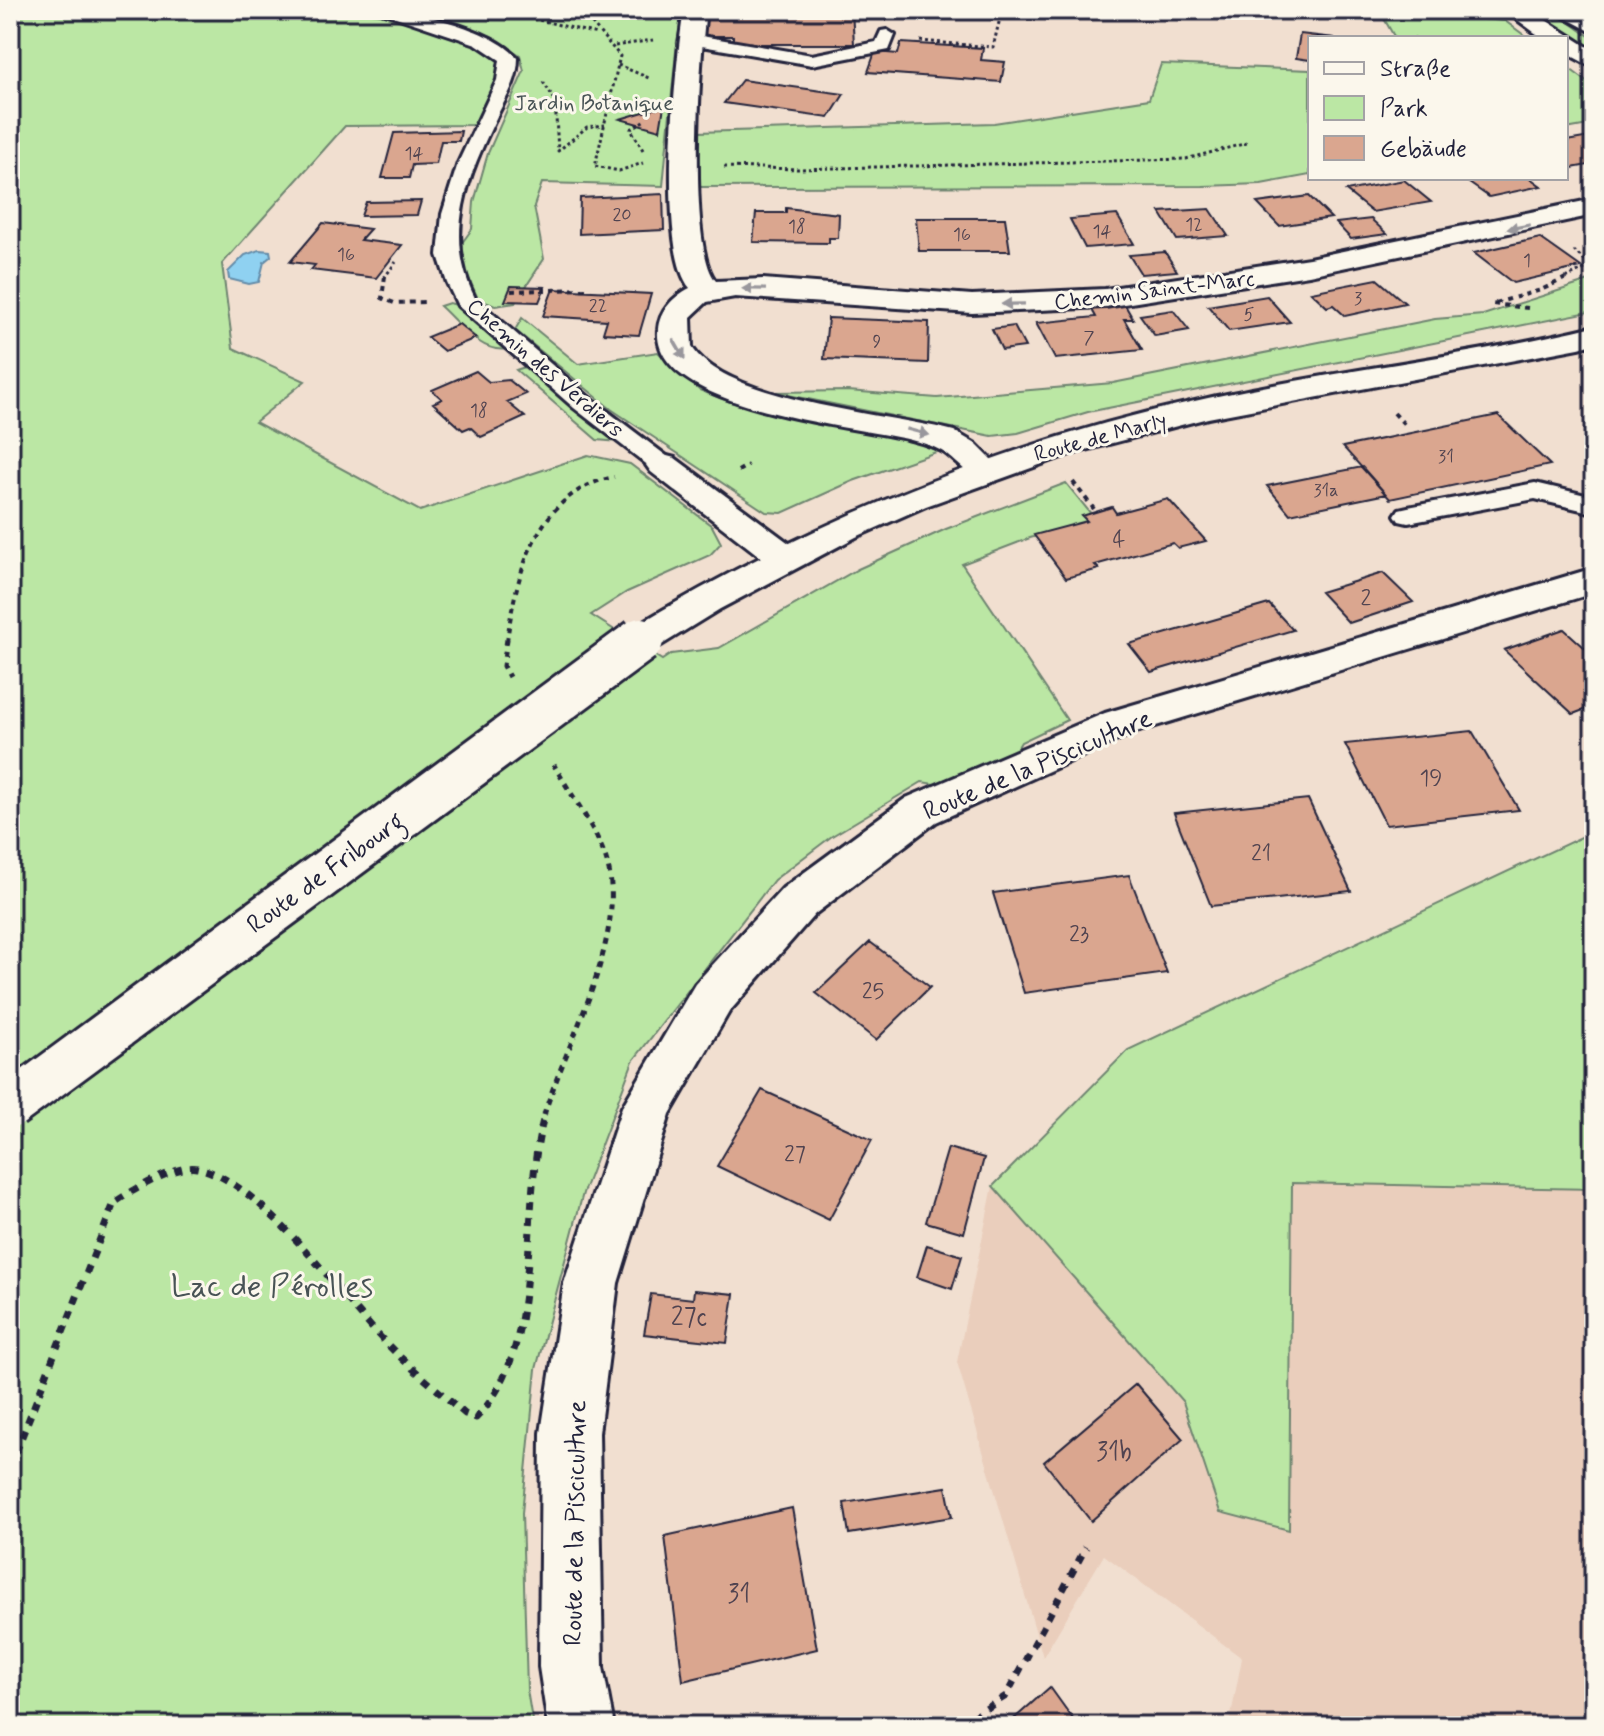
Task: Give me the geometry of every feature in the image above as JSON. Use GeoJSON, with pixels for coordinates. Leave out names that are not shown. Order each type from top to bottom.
{"type":"FeatureCollection","features":[{"type":"Feature","properties":{"kind":"street"},"geometry":{"type":"LineString","coordinates":[[695,10],[690,39],[686,236],[694,275],[708,291],[690,300],[677,313],[671,328],[672,341],[683,359],[701,376],[762,400],[945,439],[984,469]]}},
{"type":"Feature","properties":{"kind":"street"},"geometry":{"type":"LineString","coordinates":[[1515,10],[1555,36]]}},
{"type":"Feature","properties":{"kind":"street"},"geometry":{"type":"LineString","coordinates":[[1562,10],[1594,26]]}},
{"type":"Feature","properties":{"kind":"street"},"geometry":{"type":"LineString","coordinates":[[1568,44],[1594,61]]}},
{"type":"Feature","properties":{"kind":"street","name":"Chemin Saint-Marc"},"geometry":{"type":"LineString","coordinates":[[708,291],[751,288],[974,305],[1026,304],[1144,293],[1203,287],[1530,224],[1594,207]]}},
{"type":"Feature","properties":{"kind":"street","name":"Route de Marly"},"geometry":{"type":"LineString","coordinates":[[641,640],[702,600],[855,522],[984,469],[1047,448],[1207,408],[1594,335]]}},
{"type":"Feature","properties":{"kind":"street","name":"Chemin des Verdiers"},"geometry":{"type":"LineString","coordinates":[[663,465],[784,557]]}},
{"type":"Feature","properties":{"kind":"street","name":"Route de la Pisciculture"},"geometry":{"type":"LineString","coordinates":[[581,1726],[571,1667],[570,1433],[591,1283],[647,1107],[712,998],[799,901],[921,810],[1119,723],[1594,580]]}},
{"type":"Feature","properties":{"kind":"street","name":"Route de Fribourg"},"geometry":{"type":"LineString","coordinates":[[10,1106],[641,640]]}},
{"type":"Feature","properties":{"kind":"lane","name":"Chemin des Verdiers"},"geometry":{"type":"LineString","coordinates":[[383,10],[440,24],[482,40],[509,58],[510,72],[480,133],[454,200],[448,251],[461,292],[466,301],[582,403],[663,465]]}},
{"type":"Feature","properties":{"kind":"lane"},"geometry":{"type":"LineString","coordinates":[[690,39],[812,60],[883,46],[886,37]]}},
{"type":"Feature","properties":{"kind":"lane"},"geometry":{"type":"LineString","coordinates":[[1408,515],[1535,491],[1594,505]]}},
{"type":"Feature","properties":{"kind":"path"},"geometry":{"type":"LineString","coordinates":[[497,10],[599,34]]}},
{"type":"Feature","properties":{"kind":"path"},"geometry":{"type":"LineString","coordinates":[[580,10],[599,34],[615,46],[620,56],[595,166],[608,171],[622,171],[643,163],[647,156],[631,129],[648,119],[650,114]]}},
{"type":"Feature","properties":{"kind":"path"},"geometry":{"type":"LineString","coordinates":[[886,37],[993,47],[1002,10]]}},
{"type":"Feature","properties":{"kind":"path"},"geometry":{"type":"LineString","coordinates":[[615,46],[628,41],[660,41]]}},
{"type":"Feature","properties":{"kind":"path"},"geometry":{"type":"LineString","coordinates":[[618,65],[655,80]]}},
{"type":"Feature","properties":{"kind":"path"},"geometry":{"type":"LineString","coordinates":[[638,73],[647,69]]}},
{"type":"Feature","properties":{"kind":"path"},"geometry":{"type":"LineString","coordinates":[[687,165],[798,169],[1186,159],[1247,143]]}},
{"type":"Feature","properties":{"kind":"path"},"geometry":{"type":"LineString","coordinates":[[1511,308],[1492,304],[1541,290],[1591,266],[1574,251]]}},
{"type":"Feature","properties":{"kind":"path"},"geometry":{"type":"LineString","coordinates":[[396,262],[382,280],[382,298],[408,304],[461,292]]}},
{"type":"Feature","properties":{"kind":"path"},"geometry":{"type":"LineString","coordinates":[[505,291],[590,289]]}},
{"type":"Feature","properties":{"kind":"path"},"geometry":{"type":"LineString","coordinates":[[510,679],[503,666],[524,558],[537,536],[575,491],[611,477]]}},
{"type":"Feature","properties":{"kind":"path"},"geometry":{"type":"LineString","coordinates":[[1071,480],[1094,509]]}},
{"type":"Feature","properties":{"kind":"path"},"geometry":{"type":"LineString","coordinates":[[10,1467],[114,1203],[125,1194],[192,1167],[211,1172],[249,1198],[315,1264],[384,1342],[465,1414],[476,1418],[486,1412],[508,1369],[526,1284],[532,1169],[542,1125],[608,937],[612,889],[602,847],[552,761]]}},
{"type":"Feature","properties":{"kind":"path"},"geometry":{"type":"LineString","coordinates":[[959,1726],[1006,1696],[1086,1547]]}},
{"type":"Feature","properties":{"kind":"shaded area"},"geometry":{"type":"Polygon","coordinates":[[[1401,10],[1594,10],[1594,29],[1505,21],[1401,10]]]}},
{"type":"Feature","properties":{"kind":"shaded area"},"geometry":{"type":"Polygon","coordinates":[[[1292,1183],[1594,1189],[1594,1726],[1229,1726],[1242,1658],[1104,1555],[1043,1657],[957,1362],[993,1186],[1183,1402],[1220,1512],[1289,1529],[1292,1183]]]}},
{"type":"Feature","properties":{"kind":"green space","name":"Lac de Pérolles"},"geometry":{"type":"Polygon","coordinates":[[[291,9],[363,12],[434,26],[500,57],[502,70],[475,125],[345,126],[222,264],[233,348],[305,381],[255,422],[420,511],[588,455],[630,464],[712,526],[721,543],[710,555],[627,592],[591,615],[662,660],[671,654],[719,648],[858,569],[946,529],[1066,483],[1096,520],[1030,538],[962,564],[1067,720],[1021,742],[1012,757],[952,787],[922,782],[832,836],[774,880],[633,1061],[583,1193],[536,1369],[522,1513],[527,1690],[533,1726],[10,1726],[10,10],[291,9]]]}},
{"type":"Feature","properties":{"kind":"green space","name":"Jardin Botanique"},"geometry":{"type":"Polygon","coordinates":[[[408,10],[684,10],[677,41],[663,186],[542,183],[534,206],[544,259],[515,303],[495,306],[478,299],[460,258],[459,247],[472,229],[474,202],[488,153],[524,71],[520,55],[491,36],[408,10]]]}},
{"type":"Feature","properties":{"kind":"green space"},"geometry":{"type":"Polygon","coordinates":[[[1379,10],[1505,21],[1525,36],[1394,36],[1379,10]]]}},
{"type":"Feature","properties":{"kind":"green space"},"geometry":{"type":"Polygon","coordinates":[[[1522,10],[1562,17],[1594,39],[1594,55],[1522,10]]]}},
{"type":"Feature","properties":{"kind":"green space"},"geometry":{"type":"Polygon","coordinates":[[[1161,64],[1308,70],[1308,175],[1261,184],[1203,186],[697,187],[698,132],[994,123],[1149,99],[1161,64]]]}},
{"type":"Feature","properties":{"kind":"green space"},"geometry":{"type":"Polygon","coordinates":[[[1568,68],[1594,87],[1594,124],[1568,129],[1568,68]]]}},
{"type":"Feature","properties":{"kind":"green space"},"geometry":{"type":"Polygon","coordinates":[[[1594,276],[1594,311],[1088,412],[1018,433],[992,436],[773,392],[848,391],[937,398],[1113,383],[1435,319],[1483,315],[1589,281],[1594,276]]]}},
{"type":"Feature","properties":{"kind":"green space"},"geometry":{"type":"Polygon","coordinates":[[[449,303],[457,305],[507,349],[488,347],[470,335],[440,306],[449,303]]]}},
{"type":"Feature","properties":{"kind":"green space"},"geometry":{"type":"Polygon","coordinates":[[[522,318],[578,364],[658,352],[699,390],[730,402],[945,449],[853,481],[782,513],[766,512],[611,409],[515,330],[522,318]]]}},
{"type":"Feature","properties":{"kind":"green space"},"geometry":{"type":"Polygon","coordinates":[[[528,366],[619,442],[597,440],[516,370],[528,366]]]}},
{"type":"Feature","properties":{"kind":"green space"},"geometry":{"type":"Polygon","coordinates":[[[1594,831],[1594,1189],[1292,1183],[1289,1530],[1220,1512],[1183,1402],[993,1186],[1128,1050],[1594,831]]]}},
{"type":"Feature","properties":{"kind":"water"},"geometry":{"type":"Polygon","coordinates":[[[259,250],[270,251],[271,256],[264,262],[259,282],[249,284],[229,279],[228,272],[245,255],[259,250]]]}},
{"type":"Feature","properties":{"kind":"building"},"geometry":{"type":"Polygon","coordinates":[[[734,10],[852,10],[854,44],[733,44],[733,36],[702,36],[705,14],[733,14],[734,10]]]}},
{"type":"Feature","properties":{"kind":"building"},"geometry":{"type":"Polygon","coordinates":[[[1300,34],[1318,36],[1308,36],[1308,60],[1296,58],[1300,34]]]}},
{"type":"Feature","properties":{"kind":"building"},"geometry":{"type":"Polygon","coordinates":[[[901,43],[983,48],[981,60],[1005,62],[1001,82],[868,72],[875,52],[898,54],[901,43]]]}},
{"type":"Feature","properties":{"kind":"building"},"geometry":{"type":"Polygon","coordinates":[[[742,80],[844,94],[829,118],[724,103],[742,80]]]}},
{"type":"Feature","properties":{"kind":"building"},"geometry":{"type":"Polygon","coordinates":[[[664,106],[660,130],[620,119],[664,106]]]}},
{"type":"Feature","properties":{"kind":"building"},"geometry":{"type":"Polygon","coordinates":[[[461,131],[459,141],[441,141],[436,164],[412,165],[409,178],[382,178],[394,133],[461,131]]]}},
{"type":"Feature","properties":{"kind":"building"},"geometry":{"type":"Polygon","coordinates":[[[1594,139],[1594,164],[1568,169],[1568,141],[1594,139]]]}},
{"type":"Feature","properties":{"kind":"building"},"geometry":{"type":"Polygon","coordinates":[[[1404,180],[1431,202],[1372,212],[1346,191],[1404,180]]]}},
{"type":"Feature","properties":{"kind":"building"},"geometry":{"type":"Polygon","coordinates":[[[1465,180],[1533,180],[1541,186],[1489,197],[1465,180]]]}},
{"type":"Feature","properties":{"kind":"building"},"geometry":{"type":"Polygon","coordinates":[[[663,194],[664,230],[579,234],[580,198],[663,194]]]}},
{"type":"Feature","properties":{"kind":"building"},"geometry":{"type":"Polygon","coordinates":[[[1309,196],[1331,218],[1279,226],[1257,203],[1309,196]]]}},
{"type":"Feature","properties":{"kind":"building"},"geometry":{"type":"Polygon","coordinates":[[[421,201],[417,215],[361,216],[366,202],[421,201]]]}},
{"type":"Feature","properties":{"kind":"building"},"geometry":{"type":"Polygon","coordinates":[[[786,208],[839,214],[838,238],[829,238],[829,243],[753,242],[756,213],[786,213],[786,208]]]}},
{"type":"Feature","properties":{"kind":"building"},"geometry":{"type":"Polygon","coordinates":[[[1210,209],[1228,236],[1177,240],[1160,212],[1210,209]]]}},
{"type":"Feature","properties":{"kind":"building"},"geometry":{"type":"Polygon","coordinates":[[[1117,215],[1134,244],[1085,248],[1070,219],[1117,215]]]}},
{"type":"Feature","properties":{"kind":"building"},"geometry":{"type":"Polygon","coordinates":[[[916,218],[1005,218],[1010,251],[919,251],[916,218]]]}},
{"type":"Feature","properties":{"kind":"building"},"geometry":{"type":"Polygon","coordinates":[[[1371,219],[1387,234],[1351,239],[1336,223],[1371,219]]]}},
{"type":"Feature","properties":{"kind":"building"},"geometry":{"type":"Polygon","coordinates":[[[323,223],[370,229],[360,240],[402,245],[376,278],[311,270],[315,265],[290,262],[323,223]]]}},
{"type":"Feature","properties":{"kind":"building"},"geometry":{"type":"Polygon","coordinates":[[[1540,238],[1581,267],[1513,283],[1474,253],[1540,238]]]}},
{"type":"Feature","properties":{"kind":"building"},"geometry":{"type":"Polygon","coordinates":[[[1165,252],[1177,271],[1141,274],[1129,255],[1165,252]]]}},
{"type":"Feature","properties":{"kind":"building"},"geometry":{"type":"Polygon","coordinates":[[[1377,279],[1405,303],[1345,316],[1333,305],[1327,307],[1311,292],[1377,279]]]}},
{"type":"Feature","properties":{"kind":"building"},"geometry":{"type":"Polygon","coordinates":[[[511,286],[545,287],[539,302],[505,301],[511,286]]]}},
{"type":"Feature","properties":{"kind":"building"},"geometry":{"type":"Polygon","coordinates":[[[553,289],[651,294],[639,335],[603,333],[607,320],[543,316],[553,289]]]}},
{"type":"Feature","properties":{"kind":"building"},"geometry":{"type":"Polygon","coordinates":[[[1267,296],[1290,322],[1229,331],[1208,306],[1267,296]]]}},
{"type":"Feature","properties":{"kind":"building"},"geometry":{"type":"Polygon","coordinates":[[[1125,305],[1133,319],[1124,319],[1142,350],[1055,359],[1036,323],[1096,317],[1091,308],[1125,305]]]}},
{"type":"Feature","properties":{"kind":"building"},"geometry":{"type":"Polygon","coordinates":[[[1173,310],[1189,330],[1155,336],[1140,315],[1173,310]]]}},
{"type":"Feature","properties":{"kind":"building"},"geometry":{"type":"Polygon","coordinates":[[[828,318],[929,322],[928,363],[824,359],[828,318]]]}},
{"type":"Feature","properties":{"kind":"building"},"geometry":{"type":"Polygon","coordinates":[[[459,324],[476,338],[444,351],[427,337],[459,324]]]}},
{"type":"Feature","properties":{"kind":"building"},"geometry":{"type":"Polygon","coordinates":[[[1014,326],[1025,347],[1002,350],[992,329],[1014,326]]]}},
{"type":"Feature","properties":{"kind":"building"},"geometry":{"type":"Polygon","coordinates":[[[476,371],[489,382],[509,380],[526,394],[507,402],[525,417],[481,437],[470,427],[463,430],[433,403],[442,399],[432,390],[476,371]]]}},
{"type":"Feature","properties":{"kind":"building"},"geometry":{"type":"Polygon","coordinates":[[[1498,415],[1550,465],[1390,499],[1343,447],[1498,415]]]}},
{"type":"Feature","properties":{"kind":"building"},"geometry":{"type":"Polygon","coordinates":[[[1362,467],[1386,494],[1290,514],[1267,486],[1362,467]]]}},
{"type":"Feature","properties":{"kind":"building"},"geometry":{"type":"Polygon","coordinates":[[[1168,499],[1206,541],[1178,548],[1173,543],[1095,565],[1099,569],[1066,578],[1034,535],[1087,521],[1082,516],[1112,507],[1116,513],[1168,499]]]}},
{"type":"Feature","properties":{"kind":"building"},"geometry":{"type":"Polygon","coordinates":[[[1383,573],[1413,602],[1349,623],[1320,592],[1383,573]]]}},
{"type":"Feature","properties":{"kind":"building"},"geometry":{"type":"Polygon","coordinates":[[[1269,604],[1293,630],[1151,672],[1129,644],[1269,604]]]}},
{"type":"Feature","properties":{"kind":"building"},"geometry":{"type":"Polygon","coordinates":[[[1564,629],[1594,656],[1594,706],[1573,714],[1504,650],[1564,629]]]}},
{"type":"Feature","properties":{"kind":"building"},"geometry":{"type":"Polygon","coordinates":[[[1472,731],[1519,810],[1386,825],[1345,744],[1472,731]]]}},
{"type":"Feature","properties":{"kind":"building"},"geometry":{"type":"Polygon","coordinates":[[[1308,799],[1351,891],[1211,906],[1174,813],[1308,799]]]}},
{"type":"Feature","properties":{"kind":"building"},"geometry":{"type":"Polygon","coordinates":[[[1129,875],[1167,973],[1024,993],[993,893],[1129,875]]]}},
{"type":"Feature","properties":{"kind":"building"},"geometry":{"type":"Polygon","coordinates":[[[870,942],[930,987],[876,1040],[816,993],[870,942]]]}},
{"type":"Feature","properties":{"kind":"building"},"geometry":{"type":"Polygon","coordinates":[[[762,1090],[872,1140],[829,1220],[717,1166],[762,1090]]]}},
{"type":"Feature","properties":{"kind":"building"},"geometry":{"type":"Polygon","coordinates":[[[948,1148],[984,1158],[964,1233],[926,1222],[948,1148]]]}},
{"type":"Feature","properties":{"kind":"building"},"geometry":{"type":"Polygon","coordinates":[[[927,1245],[962,1256],[952,1289],[917,1277],[927,1245]]]}},
{"type":"Feature","properties":{"kind":"building"},"geometry":{"type":"Polygon","coordinates":[[[694,1290],[734,1294],[727,1343],[644,1334],[651,1294],[693,1299],[694,1290]]]}},
{"type":"Feature","properties":{"kind":"building"},"geometry":{"type":"Polygon","coordinates":[[[1136,1384],[1183,1439],[1091,1521],[1044,1462],[1136,1384]]]}},
{"type":"Feature","properties":{"kind":"building"},"geometry":{"type":"Polygon","coordinates":[[[946,1487],[952,1517],[849,1534],[844,1503],[946,1487]]]}},
{"type":"Feature","properties":{"kind":"building"},"geometry":{"type":"Polygon","coordinates":[[[792,1508],[817,1649],[683,1681],[665,1536],[792,1508]]]}},
{"type":"Feature","properties":{"kind":"building"},"geometry":{"type":"Polygon","coordinates":[[[1050,1687],[1078,1726],[1006,1726],[1050,1687]]]}}]}
